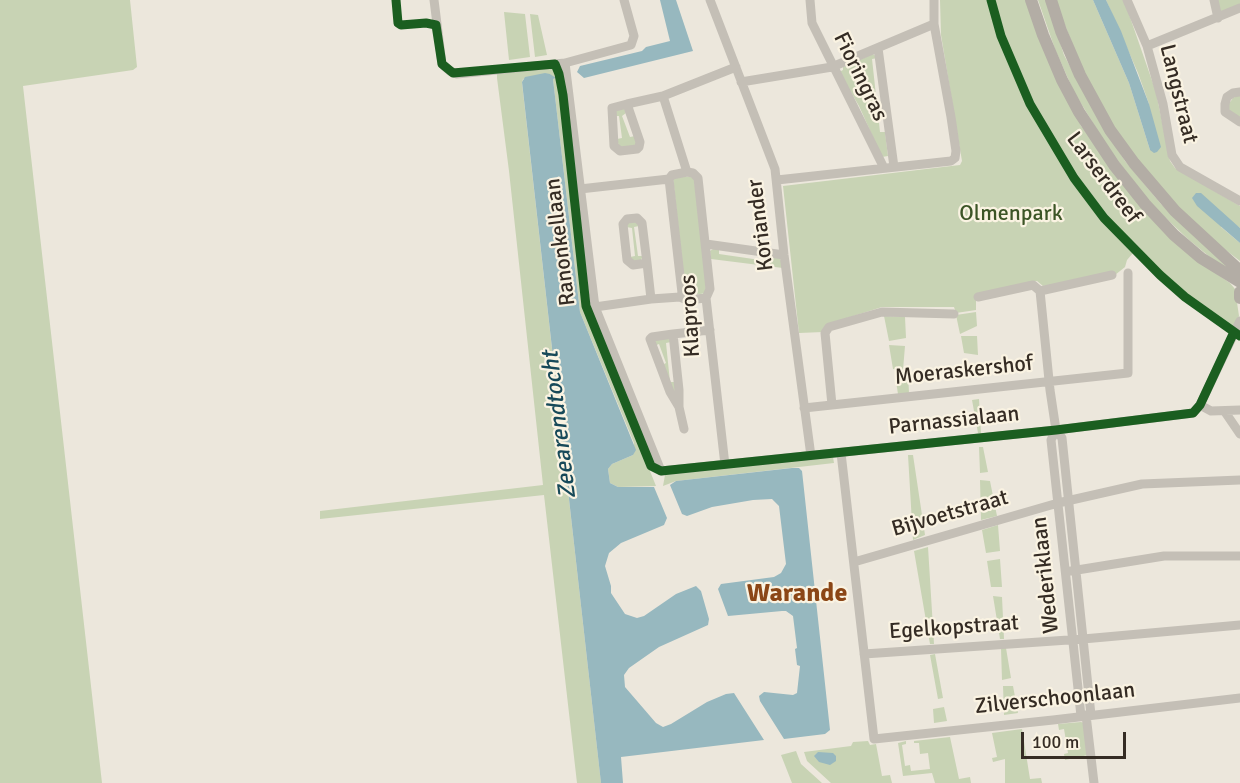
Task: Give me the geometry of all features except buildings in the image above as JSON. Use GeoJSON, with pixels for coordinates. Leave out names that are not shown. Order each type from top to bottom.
{"type":"FeatureCollection","features":[{"type":"Feature","properties":{"kind":"main road","name":"Larserdreef"},"geometry":{"type":"LineString","coordinates":[[1031,0],[1062,80],[1079,112],[1114,165],[1145,204],[1174,235],[1201,258],[1240,282]]}},
{"type":"Feature","properties":{"kind":"main road","name":"Larserdreef"},"geometry":{"type":"LineString","coordinates":[[1051,0],[1061,31],[1080,75],[1110,130],[1134,163],[1175,211],[1240,271]]}},
{"type":"Feature","properties":{"kind":"main road","name":"Larserdreef"},"geometry":{"type":"LineString","coordinates":[[1228,258],[1240,265]]}},
{"type":"Feature","properties":{"kind":"main road","name":"Larserdreef"},"geometry":{"type":"LineString","coordinates":[[1220,270],[1240,290]]}},
{"type":"Feature","properties":{"kind":"main road"},"geometry":{"type":"LineString","coordinates":[[1240,290],[1240,298]]}},
{"type":"Feature","properties":{"kind":"street"},"geometry":{"type":"LineString","coordinates":[[434,0],[441,59],[445,68],[453,73],[565,63],[631,45],[634,36],[624,0]]}},
{"type":"Feature","properties":{"kind":"street","name":"Koriander"},"geometry":{"type":"LineString","coordinates":[[710,0],[775,169],[811,456]]}},
{"type":"Feature","properties":{"kind":"street","name":"Fioringras"},"geometry":{"type":"LineString","coordinates":[[810,0],[812,23],[884,168]]}},
{"type":"Feature","properties":{"kind":"street"},"geometry":{"type":"LineString","coordinates":[[777,180],[951,161],[954,158],[956,151],[951,117],[934,24],[934,0]]}},
{"type":"Feature","properties":{"kind":"street","name":"Langstraat"},"geometry":{"type":"LineString","coordinates":[[1127,0],[1146,46],[1163,104],[1172,155],[1180,167],[1240,201]]}},
{"type":"Feature","properties":{"kind":"street"},"geometry":{"type":"LineString","coordinates":[[1214,0],[1218,18]]}},
{"type":"Feature","properties":{"kind":"street"},"geometry":{"type":"LineString","coordinates":[[1146,46],[1240,8]]}},
{"type":"Feature","properties":{"kind":"street"},"geometry":{"type":"LineString","coordinates":[[741,82],[832,67],[934,24]]}},
{"type":"Feature","properties":{"kind":"street","name":"Fioringras"},"geometry":{"type":"LineString","coordinates":[[878,48],[894,166]]}},
{"type":"Feature","properties":{"kind":"street","name":"Ranonkellaan"},"geometry":{"type":"LineString","coordinates":[[565,63],[595,307],[661,471]]}},
{"type":"Feature","properties":{"kind":"street"},"geometry":{"type":"LineString","coordinates":[[627,104],[640,142],[637,149],[620,151],[614,146],[612,108],[627,104],[663,96],[736,67]]}},
{"type":"Feature","properties":{"kind":"street"},"geometry":{"type":"LineString","coordinates":[[1240,92],[1227,97],[1225,104],[1225,112],[1240,122]]}},
{"type":"Feature","properties":{"kind":"street","name":"Klaproos"},"geometry":{"type":"LineString","coordinates":[[663,96],[687,172],[693,173],[698,178],[711,290],[706,298],[725,465]]}},
{"type":"Feature","properties":{"kind":"street"},"geometry":{"type":"LineString","coordinates":[[580,189],[669,179],[672,175],[687,172]]}},
{"type":"Feature","properties":{"kind":"street","name":"Klaproos"},"geometry":{"type":"LineString","coordinates":[[669,179],[682,293],[680,297]]}},
{"type":"Feature","properties":{"kind":"street"},"geometry":{"type":"LineString","coordinates":[[647,263],[633,265],[627,260],[623,224],[627,219],[637,218],[642,223],[647,263],[651,299]]}},
{"type":"Feature","properties":{"kind":"street"},"geometry":{"type":"LineString","coordinates":[[706,244],[784,255]]}},
{"type":"Feature","properties":{"kind":"street","name":"Moeraskershof"},"geometry":{"type":"LineString","coordinates":[[804,408],[1128,373],[1128,273]]}},
{"type":"Feature","properties":{"kind":"street"},"geometry":{"type":"LineString","coordinates":[[978,297],[1034,285],[1040,291],[1112,274]]}},
{"type":"Feature","properties":{"kind":"street","name":"Wederiklaan"},"geometry":{"type":"LineString","coordinates":[[1040,291],[1049,381],[1056,430],[1062,438],[1069,501],[1083,639],[1086,716]]}},
{"type":"Feature","properties":{"kind":"street"},"geometry":{"type":"LineString","coordinates":[[595,307],[651,299],[706,298]]}},
{"type":"Feature","properties":{"kind":"street"},"geometry":{"type":"LineString","coordinates":[[832,405],[825,333],[829,327],[882,312],[954,314]]}},
{"type":"Feature","properties":{"kind":"street"},"geometry":{"type":"LineString","coordinates":[[1240,321],[1200,405],[1211,411],[1240,410]]}},
{"type":"Feature","properties":{"kind":"street"},"geometry":{"type":"LineString","coordinates":[[679,407],[670,392],[650,339],[710,330]]}},
{"type":"Feature","properties":{"kind":"street"},"geometry":{"type":"LineString","coordinates":[[673,334],[679,407],[684,429]]}},
{"type":"Feature","properties":{"kind":"street"},"geometry":{"type":"LineString","coordinates":[[1221,362],[1240,336]]}},
{"type":"Feature","properties":{"kind":"street","name":"Parnassialaan"},"geometry":{"type":"LineString","coordinates":[[661,471],[1056,430],[1193,413],[1200,405]]}},
{"type":"Feature","properties":{"kind":"street"},"geometry":{"type":"LineString","coordinates":[[1225,412],[1240,434]]}},
{"type":"Feature","properties":{"kind":"street","name":"Wederiklaan"},"geometry":{"type":"LineString","coordinates":[[1056,430],[1051,440],[1065,572],[1094,783]]}},
{"type":"Feature","properties":{"kind":"street"},"geometry":{"type":"LineString","coordinates":[[841,453],[864,654]]}},
{"type":"Feature","properties":{"kind":"street","name":"Bijvoetstraat"},"geometry":{"type":"LineString","coordinates":[[854,562],[1058,503],[1142,484],[1240,480]]}},
{"type":"Feature","properties":{"kind":"street"},"geometry":{"type":"LineString","coordinates":[[1065,572],[1164,556],[1240,556]]}},
{"type":"Feature","properties":{"kind":"street","name":"Egelkopstraat"},"geometry":{"type":"LineString","coordinates":[[864,654],[1083,639],[1240,625]]}},
{"type":"Feature","properties":{"kind":"street","name":"Zilverschoonlaan"},"geometry":{"type":"LineString","coordinates":[[864,654],[874,739],[1240,698]]}},
{"type":"Feature","properties":{"kind":"green space"},"geometry":{"type":"Polygon","coordinates":[[[0,0],[130,0],[137,67],[133,70],[23,86],[102,783],[0,783],[0,0]]]}},
{"type":"Feature","properties":{"kind":"green space","name":"Olmenpark"},"geometry":{"type":"Polygon","coordinates":[[[940,0],[988,0],[1000,40],[1027,103],[1048,141],[1078,189],[1133,253],[1125,267],[1115,275],[1043,286],[1037,281],[976,294],[976,310],[956,313],[954,307],[882,307],[828,324],[823,332],[799,333],[783,186],[960,165],[962,161],[941,35],[940,0]]]}},
{"type":"Feature","properties":{"kind":"green space"},"geometry":{"type":"Polygon","coordinates":[[[993,0],[1028,0],[1081,126],[1202,264],[1235,289],[1239,316],[1234,329],[1205,310],[1152,264],[1095,204],[1045,128],[1023,84],[1000,25],[993,0]]]}},
{"type":"Feature","properties":{"kind":"green space"},"geometry":{"type":"Polygon","coordinates":[[[1038,0],[1046,0],[1064,55],[1098,119],[1125,161],[1161,204],[1195,237],[1240,275],[1216,262],[1152,205],[1109,149],[1074,92],[1055,49],[1038,0]]]}},
{"type":"Feature","properties":{"kind":"green space"},"geometry":{"type":"Polygon","coordinates":[[[1055,0],[1093,0],[1129,83],[1150,150],[1149,104],[1106,0],[1124,0],[1156,92],[1170,161],[1175,168],[1240,206],[1240,228],[1227,219],[1221,227],[1240,243],[1240,261],[1214,241],[1174,204],[1128,149],[1090,88],[1055,0]]]}},
{"type":"Feature","properties":{"kind":"green space"},"geometry":{"type":"Polygon","coordinates":[[[1217,0],[1240,0],[1240,6],[1217,13],[1217,0]]]}},
{"type":"Feature","properties":{"kind":"green space"},"geometry":{"type":"Polygon","coordinates":[[[504,12],[525,14],[530,57],[509,60],[504,12]]]}},
{"type":"Feature","properties":{"kind":"green space"},"geometry":{"type":"Polygon","coordinates":[[[530,14],[538,15],[547,55],[535,57],[530,14]]]}},
{"type":"Feature","properties":{"kind":"green space"},"geometry":{"type":"Polygon","coordinates":[[[873,54],[878,58],[872,59],[880,132],[885,132],[888,156],[882,157],[859,106],[839,72],[843,70],[843,67],[873,54]]]}},
{"type":"Feature","properties":{"kind":"green space"},"geometry":{"type":"Polygon","coordinates":[[[554,67],[560,85],[585,309],[656,486],[618,487],[610,483],[608,469],[612,464],[633,455],[634,443],[580,312],[553,79],[555,79],[550,74],[523,79],[601,783],[577,783],[544,495],[320,519],[320,511],[543,485],[497,74],[554,67]]]}},
{"type":"Feature","properties":{"kind":"green space"},"geometry":{"type":"Polygon","coordinates":[[[1240,94],[1240,120],[1229,111],[1228,105],[1240,94]]]}},
{"type":"Feature","properties":{"kind":"green space"},"geometry":{"type":"Polygon","coordinates":[[[624,108],[626,113],[622,116],[630,137],[635,136],[637,144],[634,147],[619,147],[617,139],[622,138],[619,116],[614,116],[614,110],[624,108]]]}},
{"type":"Feature","properties":{"kind":"green space"},"geometry":{"type":"Polygon","coordinates":[[[676,176],[694,177],[707,293],[686,296],[673,178],[676,176]]]}},
{"type":"Feature","properties":{"kind":"green space"},"geometry":{"type":"Polygon","coordinates":[[[636,221],[639,226],[634,227],[638,256],[643,256],[641,260],[635,262],[630,257],[635,256],[632,228],[626,227],[628,223],[636,221]]]}},
{"type":"Feature","properties":{"kind":"green space"},"geometry":{"type":"Polygon","coordinates":[[[719,249],[719,254],[767,261],[769,255],[780,258],[783,268],[711,259],[710,251],[719,249]]]}},
{"type":"Feature","properties":{"kind":"green space"},"geometry":{"type":"Polygon","coordinates":[[[976,312],[977,326],[960,334],[956,315],[976,312]]]}},
{"type":"Feature","properties":{"kind":"green space"},"geometry":{"type":"Polygon","coordinates":[[[884,316],[905,317],[906,338],[889,341],[884,316]]]}},
{"type":"Feature","properties":{"kind":"green space"},"geometry":{"type":"Polygon","coordinates":[[[961,336],[977,336],[978,355],[964,353],[961,336]]]}},
{"type":"Feature","properties":{"kind":"green space"},"geometry":{"type":"Polygon","coordinates":[[[668,338],[671,342],[666,343],[670,382],[675,382],[676,391],[674,392],[662,365],[666,363],[659,344],[654,346],[655,340],[668,338]]]}},
{"type":"Feature","properties":{"kind":"green space"},"geometry":{"type":"Polygon","coordinates":[[[889,345],[905,346],[903,370],[893,369],[889,345]]]}},
{"type":"Feature","properties":{"kind":"green space"},"geometry":{"type":"Polygon","coordinates":[[[908,373],[909,393],[898,394],[895,375],[908,373]]]}},
{"type":"Feature","properties":{"kind":"green space"},"geometry":{"type":"Polygon","coordinates":[[[979,399],[981,433],[978,433],[972,400],[979,399]]]}},
{"type":"Feature","properties":{"kind":"green space"},"geometry":{"type":"Polygon","coordinates":[[[979,447],[983,447],[988,472],[980,473],[979,447]]]}},
{"type":"Feature","properties":{"kind":"green space"},"geometry":{"type":"Polygon","coordinates":[[[908,455],[913,455],[925,535],[913,540],[908,455]]]}},
{"type":"Feature","properties":{"kind":"green space"},"geometry":{"type":"Polygon","coordinates":[[[833,457],[834,463],[676,481],[663,486],[665,475],[833,457]]]}},
{"type":"Feature","properties":{"kind":"green space"},"geometry":{"type":"Polygon","coordinates":[[[980,480],[990,481],[997,516],[981,520],[980,480]]]}},
{"type":"Feature","properties":{"kind":"green space"},"geometry":{"type":"Polygon","coordinates":[[[998,525],[1000,551],[986,553],[982,530],[998,525]]]}},
{"type":"Feature","properties":{"kind":"green space"},"geometry":{"type":"Polygon","coordinates":[[[928,547],[934,644],[930,644],[914,551],[928,547]]]}},
{"type":"Feature","properties":{"kind":"green space"},"geometry":{"type":"Polygon","coordinates":[[[1000,559],[1002,587],[991,587],[987,561],[1000,559]]]}},
{"type":"Feature","properties":{"kind":"green space"},"geometry":{"type":"Polygon","coordinates":[[[993,596],[1002,597],[1004,639],[1000,639],[993,596]]]}},
{"type":"Feature","properties":{"kind":"green space"},"geometry":{"type":"Polygon","coordinates":[[[1001,648],[1006,648],[1011,678],[1002,680],[1001,648]]]}},
{"type":"Feature","properties":{"kind":"green space"},"geometry":{"type":"Polygon","coordinates":[[[935,654],[943,698],[938,699],[930,655],[935,654]]]}},
{"type":"Feature","properties":{"kind":"green space"},"geometry":{"type":"Polygon","coordinates":[[[1003,686],[1013,686],[1018,713],[1004,715],[1003,686]]]}},
{"type":"Feature","properties":{"kind":"green space"},"geometry":{"type":"Polygon","coordinates":[[[944,707],[947,721],[934,723],[933,709],[944,707]]]}},
{"type":"Feature","properties":{"kind":"green space"},"geometry":{"type":"Polygon","coordinates":[[[1084,723],[1088,755],[1065,760],[1064,754],[1068,753],[1064,729],[1059,730],[1058,724],[1084,723]]]}},
{"type":"Feature","properties":{"kind":"green space"},"geometry":{"type":"Polygon","coordinates":[[[1022,729],[1030,779],[1041,778],[1042,783],[1005,783],[1005,759],[993,762],[992,758],[997,757],[992,733],[1022,729]]]}},
{"type":"Feature","properties":{"kind":"green space"},"geometry":{"type":"Polygon","coordinates":[[[950,737],[959,779],[970,777],[971,783],[935,783],[932,773],[903,776],[898,743],[906,741],[906,744],[902,745],[905,766],[910,765],[911,771],[930,769],[928,753],[920,754],[919,743],[914,743],[914,741],[950,737]]]}},
{"type":"Feature","properties":{"kind":"green space"},"geometry":{"type":"Polygon","coordinates":[[[868,741],[870,745],[876,744],[882,776],[890,775],[892,783],[831,783],[807,761],[804,752],[851,746],[853,742],[868,741]]]}},
{"type":"Feature","properties":{"kind":"green space"},"geometry":{"type":"Polygon","coordinates":[[[796,751],[801,764],[822,783],[792,783],[781,755],[796,751]]]}},
{"type":"Feature","properties":{"kind":"water"},"geometry":{"type":"Polygon","coordinates":[[[660,0],[676,0],[693,51],[584,78],[577,72],[580,66],[642,51],[646,47],[670,41],[660,0]]]}},
{"type":"Feature","properties":{"kind":"water"},"geometry":{"type":"Polygon","coordinates":[[[1093,0],[1106,0],[1121,31],[1149,104],[1161,147],[1157,152],[1150,150],[1129,83],[1093,0]]]}},
{"type":"Feature","properties":{"kind":"water"},"geometry":{"type":"Polygon","coordinates":[[[545,73],[556,78],[553,79],[580,312],[636,450],[633,455],[612,464],[608,469],[610,483],[618,487],[654,487],[667,518],[664,525],[621,543],[609,553],[605,566],[611,593],[625,614],[637,618],[644,616],[676,594],[696,586],[701,591],[709,619],[708,625],[659,647],[629,668],[624,675],[625,687],[656,723],[663,727],[707,702],[734,693],[764,740],[621,757],[623,783],[601,783],[522,82],[525,77],[545,73]]]}},
{"type":"Feature","properties":{"kind":"water"},"geometry":{"type":"Polygon","coordinates":[[[1196,193],[1201,193],[1240,228],[1240,243],[1197,206],[1192,198],[1196,193]]]}},
{"type":"Feature","properties":{"kind":"water"},"geometry":{"type":"Polygon","coordinates":[[[799,468],[802,471],[830,730],[825,734],[784,739],[759,696],[764,692],[793,695],[797,693],[800,666],[797,665],[793,616],[782,611],[728,616],[718,589],[721,584],[774,577],[781,573],[786,564],[779,506],[772,499],[753,500],[712,507],[687,516],[682,514],[670,485],[676,481],[799,468]]]}},
{"type":"Feature","properties":{"kind":"water"},"geometry":{"type":"Polygon","coordinates":[[[818,752],[833,753],[836,761],[830,765],[819,762],[814,756],[818,752]]]}},
{"type":"Feature","properties":{"kind":"cycle path"},"geometry":{"type":"LineString","coordinates":[[396,0],[398,23],[401,25],[426,23],[436,25],[442,64],[453,73],[555,64],[563,95],[586,306],[651,466],[661,471],[1056,430],[1193,413],[1200,405],[1234,332]]}},
{"type":"Feature","properties":{"kind":"cycle path"},"geometry":{"type":"LineString","coordinates":[[991,0],[1001,36],[1030,104],[1074,178],[1104,218],[1160,275],[1185,297],[1240,336]]}},
{"type":"Feature","properties":{"kind":"district","name":"Warande"},"geometry":{"type":"Point","coordinates":[797,594]}},
{"type":"Feature","properties":{"kind":"water label","name":"Zeearendtocht"},"geometry":{"type":"Point","coordinates":[560,425]}}]}
